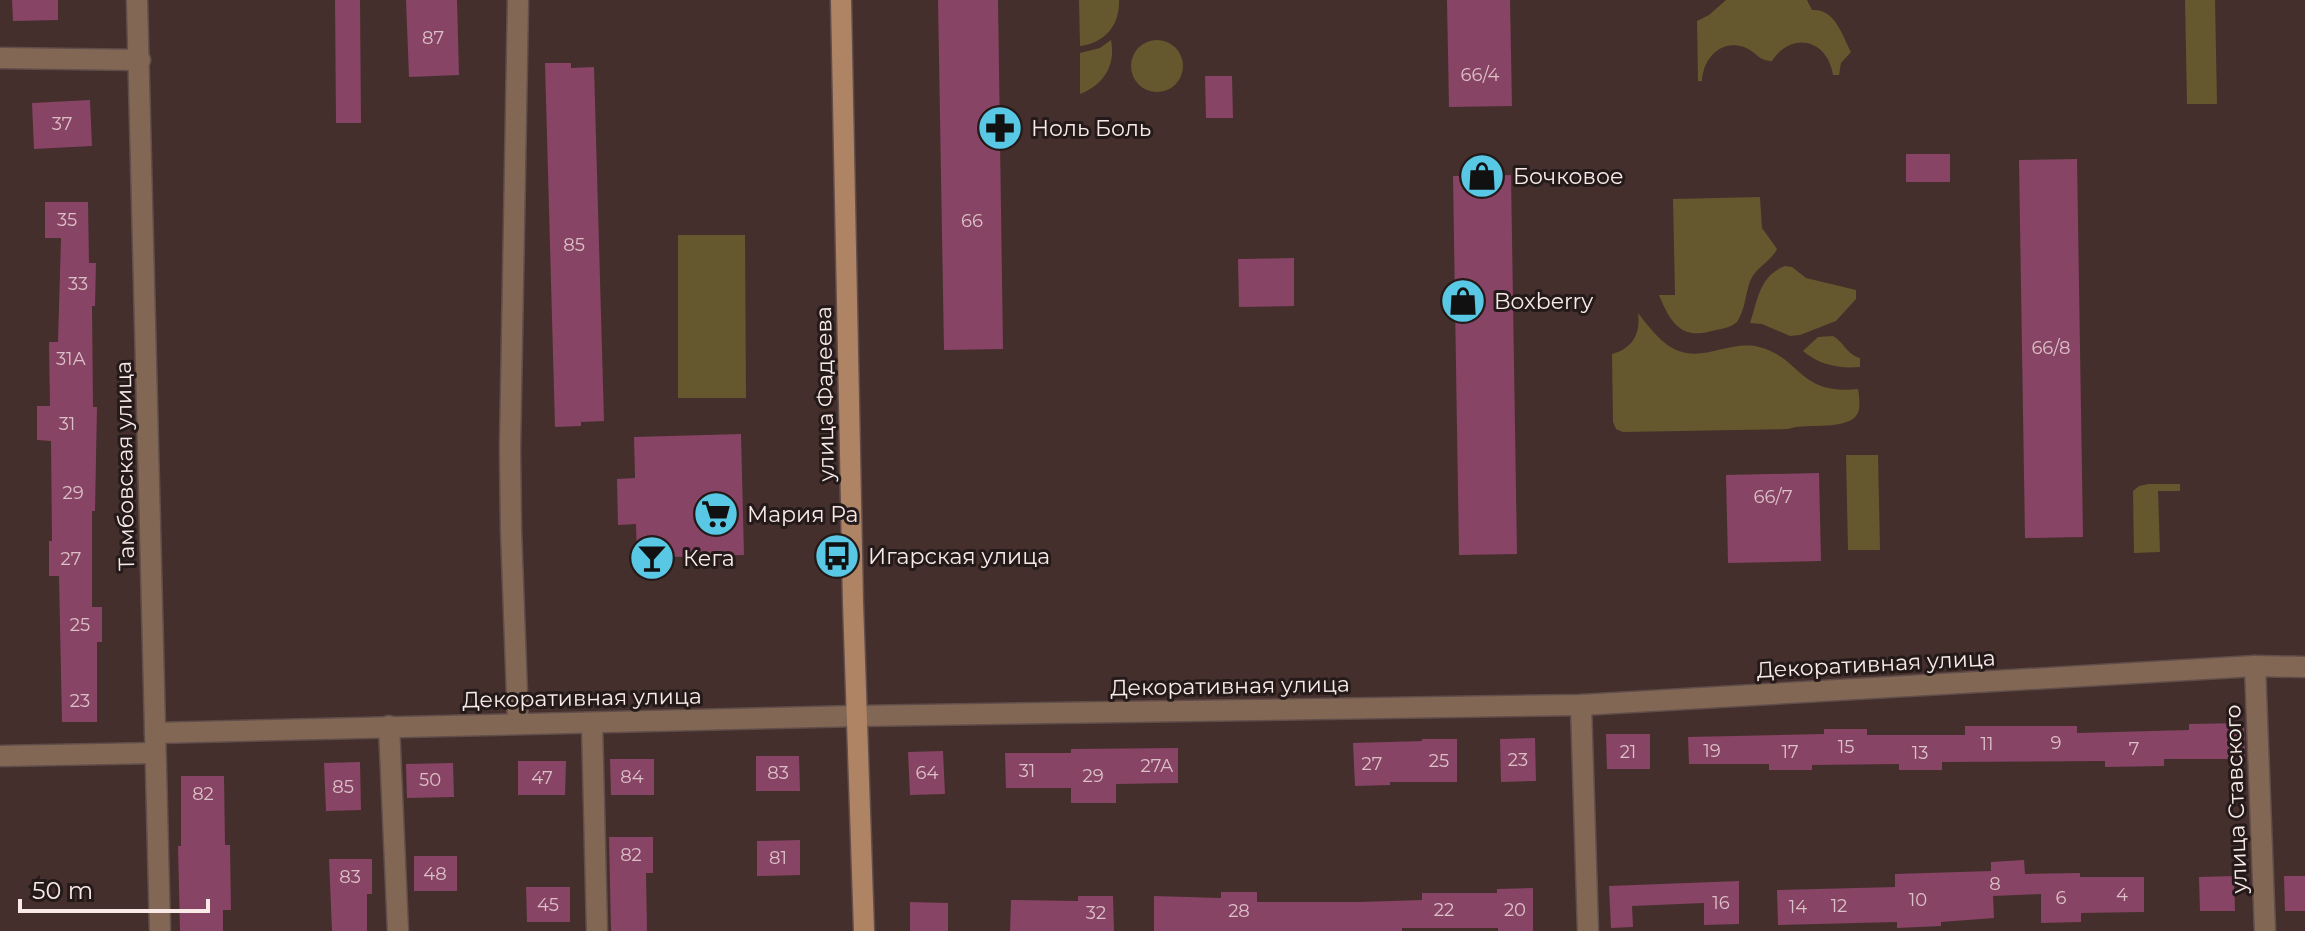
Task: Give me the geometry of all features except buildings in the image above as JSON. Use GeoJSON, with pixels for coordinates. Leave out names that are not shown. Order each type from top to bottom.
{"type":"FeatureCollection","features":[{"type":"Feature","properties":{"kind":"street","name":"Тамбовская улица"},"geometry":{"type":"LineString","coordinates":[[137,0],[160,931]]}},
{"type":"Feature","properties":{"kind":"street"},"geometry":{"type":"LineString","coordinates":[[518,0],[510,490],[518,722]]}},
{"type":"Feature","properties":{"kind":"street","name":"улица Фадеева"},"geometry":{"type":"LineString","coordinates":[[841,0],[853,602],[864,931]]}},
{"type":"Feature","properties":{"kind":"street"},"geometry":{"type":"LineString","coordinates":[[0,58],[140,60]]}},
{"type":"Feature","properties":{"kind":"street","name":"Декоративная улица"},"geometry":{"type":"LineString","coordinates":[[0,756],[389,726],[1581,705],[2255,666],[2305,667]]}},
{"type":"Feature","properties":{"kind":"street","name":"улица Ставского"},"geometry":{"type":"LineString","coordinates":[[2255,666],[2265,931]]}},
{"type":"Feature","properties":{"kind":"street"},"geometry":{"type":"LineString","coordinates":[[1581,705],[1588,931]]}},
{"type":"Feature","properties":{"kind":"street"},"geometry":{"type":"LineString","coordinates":[[592,723],[597,931]]}},
{"type":"Feature","properties":{"kind":"street"},"geometry":{"type":"LineString","coordinates":[[389,726],[398,931]]}},
{"type":"Feature","properties":{"kind":"shaded area"},"geometry":{"type":"Polygon","coordinates":[[[1079,0],[1119,0],[1114,25],[1104,37],[1080,46],[1079,0]]]}},
{"type":"Feature","properties":{"kind":"shaded area"},"geometry":{"type":"Polygon","coordinates":[[[1726,0],[1807,0],[1812,10],[1827,13],[1841,31],[1851,52],[1841,63],[1839,75],[1833,75],[1824,54],[1808,43],[1789,45],[1772,61],[1735,45],[1720,48],[1714,53],[1706,65],[1702,81],[1698,81],[1697,21],[1726,0]]]}},
{"type":"Feature","properties":{"kind":"shaded area"},"geometry":{"type":"Polygon","coordinates":[[[2185,0],[2215,0],[2217,104],[2187,104],[2185,0]]]}},
{"type":"Feature","properties":{"kind":"shaded area"},"geometry":{"type":"Polygon","coordinates":[[[1111,40],[1112,58],[1102,80],[1080,94],[1080,53],[1100,48],[1111,40]]]}},
{"type":"Feature","properties":{"kind":"shaded area"},"geometry":{"type":"Polygon","coordinates":[[[1157,40],[1176,47],[1183,66],[1176,85],[1157,92],[1138,85],[1131,66],[1138,47],[1157,40]]]}},
{"type":"Feature","properties":{"kind":"shaded area"},"geometry":{"type":"Polygon","coordinates":[[[1760,197],[1762,228],[1777,249],[1751,279],[1737,322],[1701,333],[1685,331],[1672,321],[1659,295],[1675,295],[1673,199],[1760,197]]]}},
{"type":"Feature","properties":{"kind":"shaded area"},"geometry":{"type":"Polygon","coordinates":[[[678,235],[745,235],[746,398],[678,398],[678,235]]]}},
{"type":"Feature","properties":{"kind":"shaded area"},"geometry":{"type":"Polygon","coordinates":[[[1792,267],[1806,278],[1856,290],[1856,299],[1836,321],[1800,335],[1790,336],[1762,324],[1750,323],[1765,282],[1776,270],[1792,267]]]}},
{"type":"Feature","properties":{"kind":"shaded area"},"geometry":{"type":"Polygon","coordinates":[[[1638,313],[1661,340],[1679,351],[1698,354],[1739,346],[1759,347],[1773,352],[1823,387],[1858,389],[1859,409],[1856,416],[1840,424],[1788,429],[1623,432],[1616,429],[1613,422],[1612,354],[1634,340],[1638,313]]]}},
{"type":"Feature","properties":{"kind":"shaded area"},"geometry":{"type":"Polygon","coordinates":[[[1833,336],[1851,354],[1860,358],[1860,367],[1830,365],[1803,351],[1818,337],[1833,336]]]}},
{"type":"Feature","properties":{"kind":"shaded area"},"geometry":{"type":"Polygon","coordinates":[[[1846,455],[1878,455],[1880,550],[1848,550],[1846,455]]]}},
{"type":"Feature","properties":{"kind":"shaded area"},"geometry":{"type":"Polygon","coordinates":[[[2149,484],[2180,484],[2180,491],[2158,491],[2160,552],[2134,553],[2133,491],[2149,484]]]}},
{"type":"Feature","properties":{"kind":"place","name":"Ноль Боль"},"geometry":{"type":"Point","coordinates":[1000,128]}},
{"type":"Feature","properties":{"kind":"place","name":"Бочковое"},"geometry":{"type":"Point","coordinates":[1482,176]}},
{"type":"Feature","properties":{"kind":"place","name":"Boxberry"},"geometry":{"type":"Point","coordinates":[1463,301]}},
{"type":"Feature","properties":{"kind":"place","name":"Мария Ра"},"geometry":{"type":"Point","coordinates":[716,514]}},
{"type":"Feature","properties":{"kind":"place","name":"Игарская улица"},"geometry":{"type":"Point","coordinates":[837,556]}},
{"type":"Feature","properties":{"kind":"place","name":"Кега"},"geometry":{"type":"Point","coordinates":[652,558]}}]}
